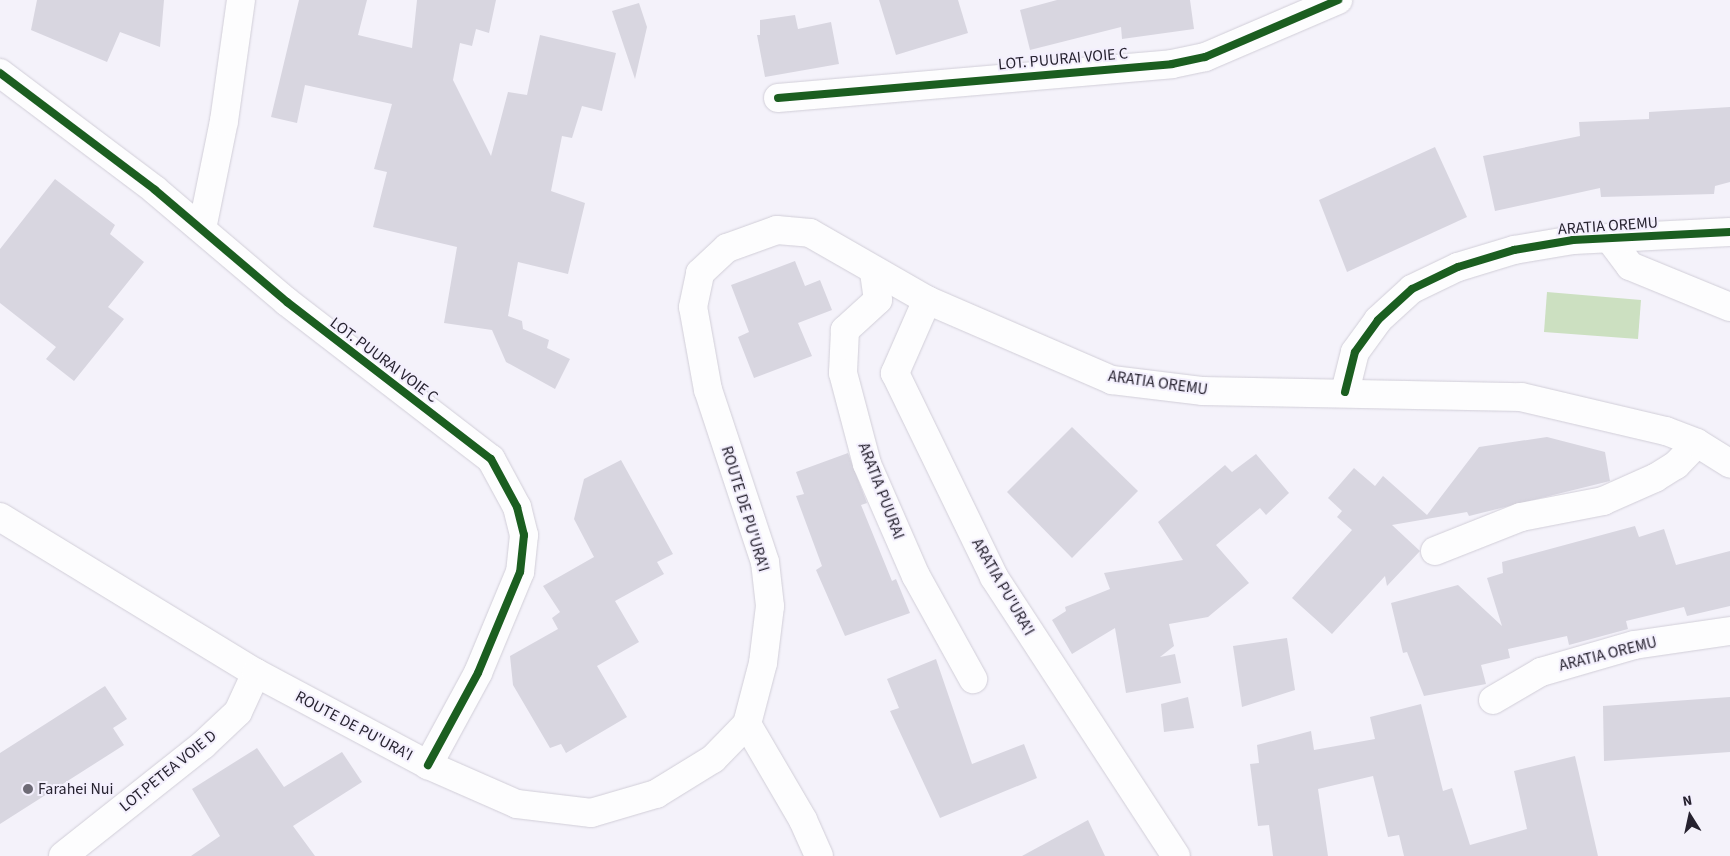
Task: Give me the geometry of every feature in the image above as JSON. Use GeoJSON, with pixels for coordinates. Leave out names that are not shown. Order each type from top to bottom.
{"type":"FeatureCollection","features":[{"type":"Feature","properties":{"kind":"street"},"geometry":{"type":"LineString","coordinates":[[202,229],[224,121],[241,0]]}},
{"type":"Feature","properties":{"kind":"street","name":"LOT. PUURAI VOIE C"},"geometry":{"type":"LineString","coordinates":[[778,98],[1172,64],[1204,57],[1338,0]]}},
{"type":"Feature","properties":{"kind":"street","name":"LOT. PUURAI VOIE C"},"geometry":{"type":"LineString","coordinates":[[0,73],[202,229],[287,302],[491,459],[516,507],[524,536],[520,572],[478,673],[428,765]]}},
{"type":"Feature","properties":{"kind":"street","name":"ROUTE DE PU'URA'I"},"geometry":{"type":"LineString","coordinates":[[0,517],[256,673],[428,765],[516,804],[591,813],[656,794],[713,759],[748,724],[763,663],[770,606],[765,562],[708,390],[694,307],[700,273],[727,248],[777,230],[810,233],[874,272],[927,300]]}},
{"type":"Feature","properties":{"kind":"street","name":"ARATIA OREMU"},"geometry":{"type":"LineString","coordinates":[[1345,392],[1355,352],[1378,320],[1412,289],[1458,267],[1514,250],[1609,238],[1730,232]]}},
{"type":"Feature","properties":{"kind":"street"},"geometry":{"type":"LineString","coordinates":[[1609,238],[1630,266],[1730,307]]}},
{"type":"Feature","properties":{"kind":"street","name":"ARATIA PUURAI"},"geometry":{"type":"LineString","coordinates":[[874,272],[878,300],[845,330],[843,373],[867,464],[916,576],[973,679]]}},
{"type":"Feature","properties":{"kind":"street","name":"ARATIA OREMU"},"geometry":{"type":"LineString","coordinates":[[927,300],[1112,380],[1203,391],[1345,392],[1521,397],[1666,431],[1697,443],[1730,464]]}},
{"type":"Feature","properties":{"kind":"street","name":"ARATIA PU'URA'I"},"geometry":{"type":"LineString","coordinates":[[927,300],[895,373],[994,577],[1176,856]]}},
{"type":"Feature","properties":{"kind":"street"},"geometry":{"type":"LineString","coordinates":[[1434,551],[1521,518],[1603,501],[1655,478],[1676,465],[1697,443]]}},
{"type":"Feature","properties":{"kind":"street","name":"ARATIA OREMU"},"geometry":{"type":"LineString","coordinates":[[1493,700],[1550,669],[1634,645],[1730,630]]}},
{"type":"Feature","properties":{"kind":"street","name":"LOT.PETEA VOIE D"},"geometry":{"type":"LineString","coordinates":[[63,856],[203,745],[238,712],[256,673]]}},
{"type":"Feature","properties":{"kind":"street"},"geometry":{"type":"LineString","coordinates":[[748,724],[803,820],[819,856]]}},
{"type":"Feature","properties":{"kind":"green space"},"geometry":{"type":"Polygon","coordinates":[[[1547,292],[1641,300],[1638,339],[1544,332],[1547,292]]]}},
{"type":"Feature","properties":{"kind":"building"},"geometry":{"type":"Polygon","coordinates":[[[37,0],[164,0],[160,47],[120,32],[107,62],[31,30],[37,0]]]}},
{"type":"Feature","properties":{"kind":"building"},"geometry":{"type":"Polygon","coordinates":[[[299,0],[367,0],[358,35],[412,48],[417,0],[496,0],[489,33],[476,29],[472,46],[460,43],[453,80],[491,156],[508,92],[527,95],[540,35],[616,53],[602,111],[582,106],[572,138],[562,136],[551,191],[585,203],[568,274],[518,262],[508,316],[522,321],[523,329],[549,340],[547,348],[570,359],[555,389],[506,362],[492,330],[444,323],[457,247],[373,227],[387,172],[374,169],[392,104],[305,85],[297,123],[271,117],[299,0]]]}},
{"type":"Feature","properties":{"kind":"building"},"geometry":{"type":"Polygon","coordinates":[[[879,0],[958,0],[968,33],[896,55],[879,0]]]}},
{"type":"Feature","properties":{"kind":"building"},"geometry":{"type":"Polygon","coordinates":[[[1057,0],[1190,0],[1194,29],[1122,39],[1121,27],[1030,50],[1020,10],[1057,0]]]}},
{"type":"Feature","properties":{"kind":"building"},"geometry":{"type":"Polygon","coordinates":[[[639,3],[647,27],[635,79],[612,11],[639,3]]]}},
{"type":"Feature","properties":{"kind":"building"},"geometry":{"type":"Polygon","coordinates":[[[795,15],[798,29],[831,22],[839,64],[765,77],[757,35],[760,35],[760,20],[795,15]]]}},
{"type":"Feature","properties":{"kind":"building"},"geometry":{"type":"Polygon","coordinates":[[[1730,107],[1730,182],[1715,186],[1714,194],[1601,197],[1600,188],[1495,211],[1483,156],[1580,136],[1579,122],[1649,119],[1649,112],[1730,107]]]}},
{"type":"Feature","properties":{"kind":"building"},"geometry":{"type":"Polygon","coordinates":[[[1435,147],[1467,217],[1347,272],[1319,200],[1435,147]]]}},
{"type":"Feature","properties":{"kind":"building"},"geometry":{"type":"Polygon","coordinates":[[[55,179],[115,225],[110,234],[144,262],[108,307],[124,319],[74,381],[46,359],[56,347],[0,303],[0,249],[55,179]]]}},
{"type":"Feature","properties":{"kind":"building"},"geometry":{"type":"Polygon","coordinates":[[[795,261],[805,286],[820,280],[832,310],[798,323],[812,356],[754,378],[738,337],[749,332],[731,285],[795,261]]]}},
{"type":"Feature","properties":{"kind":"building"},"geometry":{"type":"Polygon","coordinates":[[[1072,427],[1138,491],[1072,558],[1007,492],[1072,427]]]}},
{"type":"Feature","properties":{"kind":"building"},"geometry":{"type":"Polygon","coordinates":[[[1547,437],[1605,452],[1610,481],[1469,516],[1467,512],[1392,525],[1420,551],[1387,586],[1385,576],[1332,634],[1292,598],[1352,530],[1337,517],[1342,511],[1328,498],[1354,468],[1375,486],[1383,476],[1427,515],[1479,447],[1547,437]]]}},
{"type":"Feature","properties":{"kind":"building"},"geometry":{"type":"Polygon","coordinates":[[[848,453],[867,503],[861,505],[892,581],[896,579],[910,613],[845,636],[816,570],[822,566],[796,496],[804,494],[796,472],[848,453]]]}},
{"type":"Feature","properties":{"kind":"building"},"geometry":{"type":"Polygon","coordinates":[[[1256,454],[1289,493],[1266,515],[1260,508],[1216,545],[1249,583],[1208,617],[1169,624],[1174,646],[1160,657],[1175,654],[1181,683],[1126,693],[1115,628],[1072,654],[1052,620],[1066,611],[1065,607],[1110,589],[1104,573],[1183,560],[1158,522],[1225,465],[1232,472],[1256,454]]]}},
{"type":"Feature","properties":{"kind":"building"},"geometry":{"type":"Polygon","coordinates":[[[621,460],[673,554],[657,562],[664,574],[615,601],[639,642],[597,666],[627,717],[566,753],[561,744],[550,748],[513,685],[510,656],[558,629],[552,618],[560,612],[543,586],[594,557],[574,519],[584,479],[621,460]]]}},
{"type":"Feature","properties":{"kind":"building"},"geometry":{"type":"Polygon","coordinates":[[[1635,526],[1639,537],[1664,529],[1676,565],[1730,551],[1730,606],[1687,616],[1684,607],[1626,621],[1628,629],[1569,645],[1567,636],[1508,649],[1510,658],[1481,665],[1486,684],[1424,696],[1407,652],[1403,653],[1391,603],[1458,585],[1502,626],[1487,578],[1503,573],[1502,562],[1635,526]]]}},
{"type":"Feature","properties":{"kind":"building"},"geometry":{"type":"Polygon","coordinates":[[[1287,638],[1295,690],[1242,707],[1233,646],[1287,638]]]}},
{"type":"Feature","properties":{"kind":"building"},"geometry":{"type":"Polygon","coordinates":[[[936,659],[972,764],[1024,744],[1037,778],[940,818],[890,711],[899,708],[887,679],[936,659]]]}},
{"type":"Feature","properties":{"kind":"building","name":"Farahei Nui"},"geometry":{"type":"Polygon","coordinates":[[[105,686],[127,719],[113,728],[124,745],[0,824],[0,753],[105,686]]]}},
{"type":"Feature","properties":{"kind":"building"},"geometry":{"type":"Polygon","coordinates":[[[1188,697],[1194,728],[1164,732],[1161,704],[1188,697]]]}},
{"type":"Feature","properties":{"kind":"building"},"geometry":{"type":"Polygon","coordinates":[[[1730,697],[1730,752],[1604,761],[1603,706],[1730,697]]]}},
{"type":"Feature","properties":{"kind":"building"},"geometry":{"type":"Polygon","coordinates":[[[1421,704],[1443,791],[1452,788],[1470,845],[1527,829],[1514,771],[1575,756],[1598,856],[1404,856],[1399,835],[1388,837],[1373,776],[1318,789],[1328,856],[1273,856],[1269,825],[1258,826],[1250,764],[1259,763],[1257,745],[1311,731],[1314,750],[1375,739],[1370,717],[1421,704]]]}},
{"type":"Feature","properties":{"kind":"building"},"geometry":{"type":"Polygon","coordinates":[[[257,748],[284,787],[342,752],[362,782],[293,826],[315,856],[191,856],[220,836],[192,789],[257,748]]]}},
{"type":"Feature","properties":{"kind":"building"},"geometry":{"type":"Polygon","coordinates":[[[1088,820],[1105,856],[1022,856],[1088,820]]]}},
{"type":"Feature","properties":{"kind":"cycle path"},"geometry":{"type":"LineString","coordinates":[[778,98],[1172,64],[1205,57],[1338,0]]}},
{"type":"Feature","properties":{"kind":"cycle path"},"geometry":{"type":"LineString","coordinates":[[0,73],[155,190],[287,302],[491,459],[517,507],[524,535],[520,572],[478,673],[428,765]]}},
{"type":"Feature","properties":{"kind":"cycle path"},"geometry":{"type":"LineString","coordinates":[[1345,392],[1355,352],[1378,320],[1412,289],[1458,267],[1514,250],[1573,240],[1730,232]]}},
{"type":"Feature","properties":{"kind":"place","name":"Farahei Nui"},"geometry":{"type":"Point","coordinates":[28,789]}}]}
